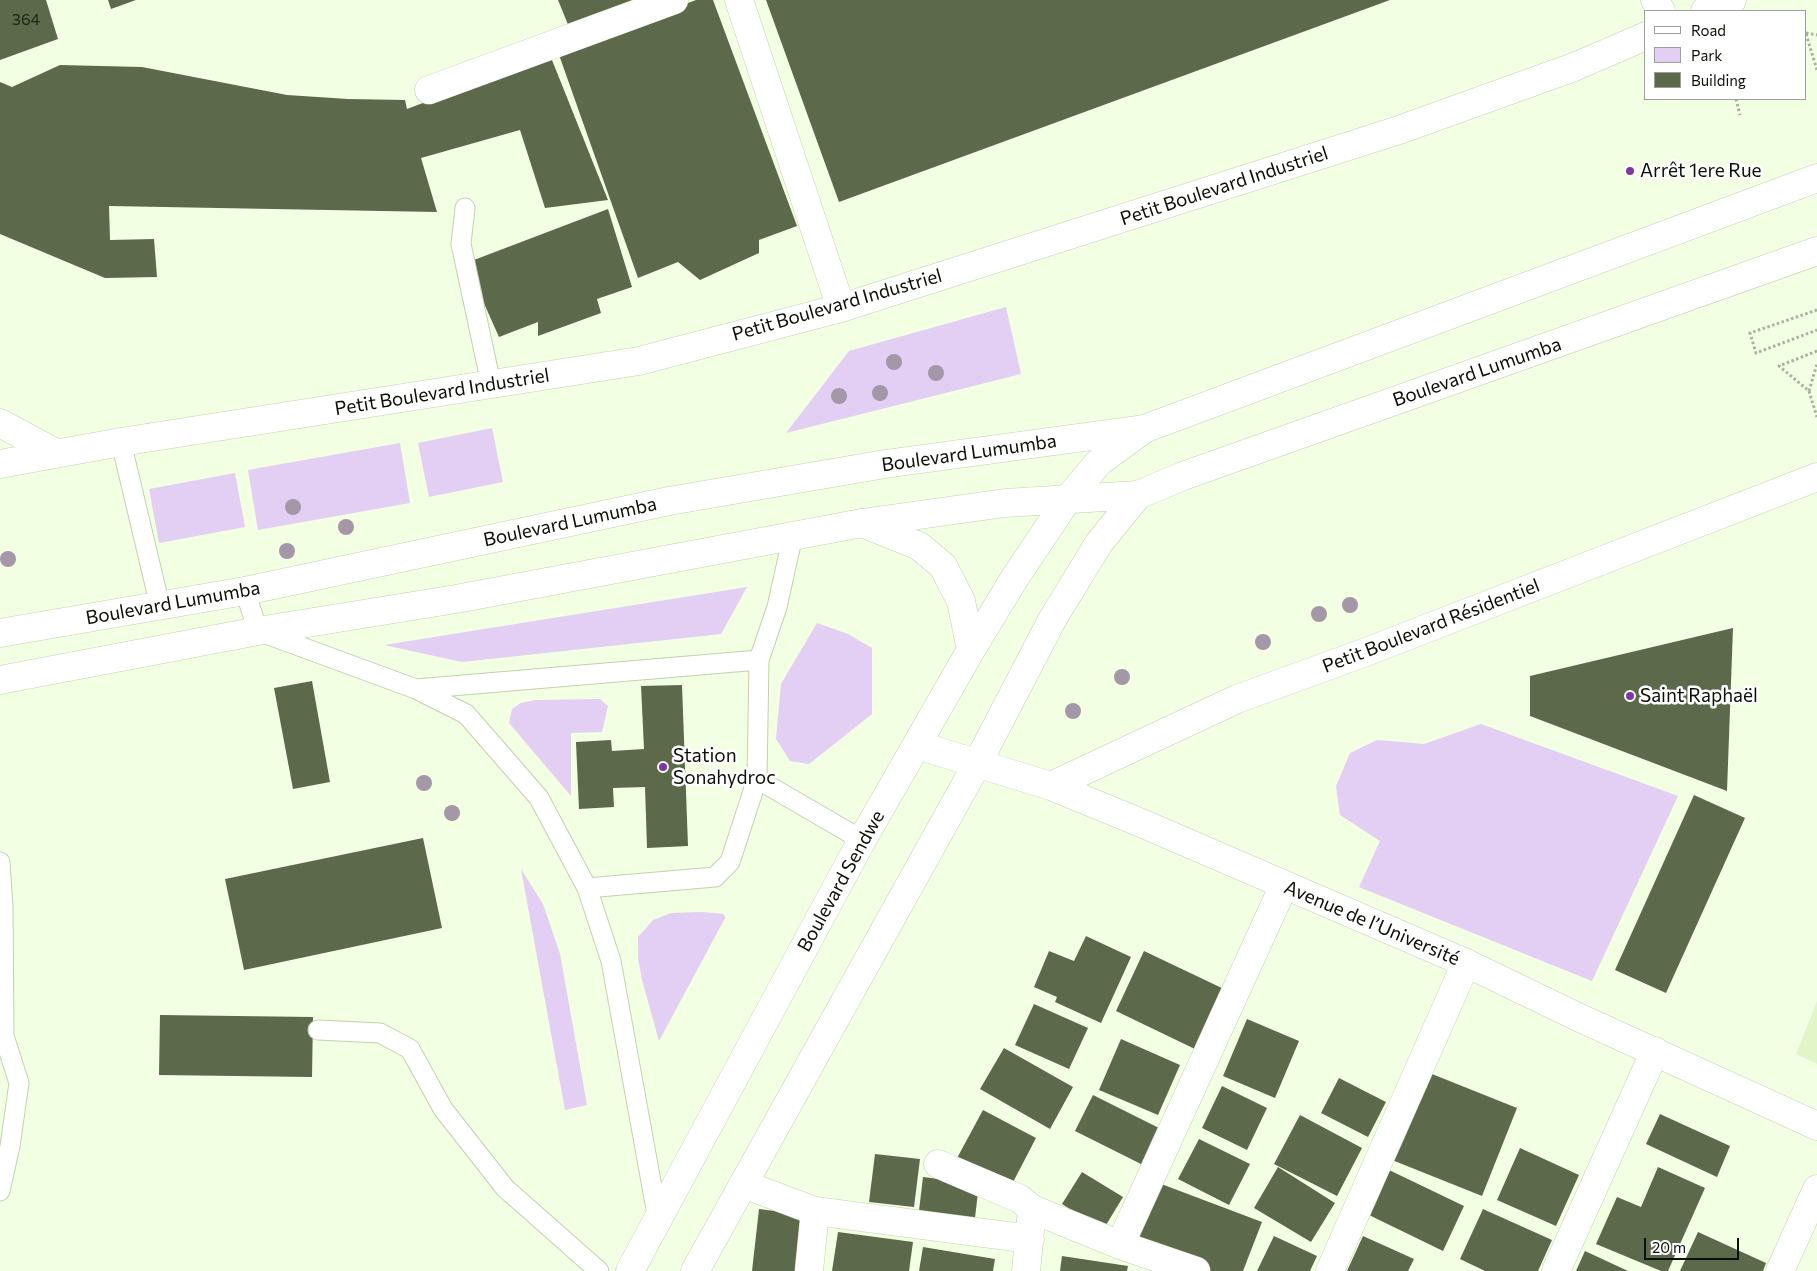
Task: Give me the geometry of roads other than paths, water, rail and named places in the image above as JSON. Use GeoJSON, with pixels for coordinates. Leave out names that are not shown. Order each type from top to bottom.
{"type":"FeatureCollection","features":[{"type":"Feature","properties":{"kind":"main road"},"geometry":{"type":"LineString","coordinates":[[429,90],[674,0]]}},
{"type":"Feature","properties":{"kind":"main road"},"geometry":{"type":"LineString","coordinates":[[739,0],[841,308]]}},
{"type":"Feature","properties":{"kind":"main road"},"geometry":{"type":"LineString","coordinates":[[1707,10],[1732,0]]}},
{"type":"Feature","properties":{"kind":"main road","name":"Petit Boulevard Industriel"},"geometry":{"type":"LineString","coordinates":[[0,464],[121,442],[640,361],[841,308],[1399,130],[1574,67],[1644,37]]}},
{"type":"Feature","properties":{"kind":"main road","name":"Boulevard Lumumba"},"geometry":{"type":"LineString","coordinates":[[0,633],[245,590],[679,499],[885,464],[1144,429],[1817,178]]}},
{"type":"Feature","properties":{"kind":"main road","name":"Boulevard Lumumba"},"geometry":{"type":"LineString","coordinates":[[0,680],[258,630],[456,599],[862,523],[1004,503],[1138,495],[1192,472],[1817,251]]}},
{"type":"Feature","properties":{"kind":"main road"},"geometry":{"type":"LineString","coordinates":[[0,423],[56,453]]}},
{"type":"Feature","properties":{"kind":"main road","name":"Boulevard Lumumba"},"geometry":{"type":"LineString","coordinates":[[1068,500],[1099,462],[1144,429]]}},
{"type":"Feature","properties":{"kind":"main road","name":"Petit Boulevard Résidentiel"},"geometry":{"type":"LineString","coordinates":[[1051,786],[1237,699],[1366,652],[1817,477]]}},
{"type":"Feature","properties":{"kind":"main road","name":"Boulevard Lumumba"},"geometry":{"type":"LineString","coordinates":[[977,764],[1052,620],[1099,543],[1138,495]]}},
{"type":"Feature","properties":{"kind":"main road","name":"Boulevard Sendwe"},"geometry":{"type":"LineString","coordinates":[[630,1271],[862,840],[1014,579],[1068,500]]}},
{"type":"Feature","properties":{"kind":"main road"},"geometry":{"type":"LineString","coordinates":[[862,523],[919,546],[943,566],[961,601],[971,650]]}},
{"type":"Feature","properties":{"kind":"main road","name":"Avenue de l’Université"},"geometry":{"type":"LineString","coordinates":[[917,745],[1051,786],[1466,963],[1817,1126]]}},
{"type":"Feature","properties":{"kind":"main road"},"geometry":{"type":"LineString","coordinates":[[695,1271],[977,764]]}},
{"type":"Feature","properties":{"kind":"main road"},"geometry":{"type":"LineString","coordinates":[[1120,1245],[1284,885]]}},
{"type":"Feature","properties":{"kind":"main road"},"geometry":{"type":"LineString","coordinates":[[1330,1271],[1466,963]]}},
{"type":"Feature","properties":{"kind":"main road"},"geometry":{"type":"LineString","coordinates":[[1556,1271],[1655,1051]]}},
{"type":"Feature","properties":{"kind":"main road"},"geometry":{"type":"LineString","coordinates":[[938,1164],[1020,1199],[1032,1209],[1120,1245],[1196,1271]]}},
{"type":"Feature","properties":{"kind":"main road"},"geometry":{"type":"LineString","coordinates":[[743,1184],[815,1211],[1030,1239]]}},
{"type":"Feature","properties":{"kind":"main road"},"geometry":{"type":"LineString","coordinates":[[1780,1271],[1817,1189]]}},
{"type":"Feature","properties":{"kind":"main road"},"geometry":{"type":"LineString","coordinates":[[1026,1271],[1032,1209]]}},
{"type":"Feature","properties":{"kind":"main road"},"geometry":{"type":"LineString","coordinates":[[809,1271],[815,1211]]}},
{"type":"Feature","properties":{"kind":"lane"},"geometry":{"type":"LineString","coordinates":[[465,208],[461,244],[491,384]]}},
{"type":"Feature","properties":{"kind":"lane"},"geometry":{"type":"LineString","coordinates":[[121,442],[160,606]]}},
{"type":"Feature","properties":{"kind":"lane"},"geometry":{"type":"LineString","coordinates":[[588,888],[715,877],[730,862],[757,779],[759,660],[778,607],[793,535]]}},
{"type":"Feature","properties":{"kind":"lane"},"geometry":{"type":"LineString","coordinates":[[245,590],[258,630],[416,689],[466,714],[539,798],[588,888],[612,961],[658,1220]]}},
{"type":"Feature","properties":{"kind":"lane"},"geometry":{"type":"LineString","coordinates":[[416,689],[759,660]]}},
{"type":"Feature","properties":{"kind":"lane"},"geometry":{"type":"LineString","coordinates":[[757,779],[862,840]]}},
{"type":"Feature","properties":{"kind":"lane"},"geometry":{"type":"LineString","coordinates":[[0,862],[3,906],[2,1037],[19,1083],[10,1146],[0,1191]]}},
{"type":"Feature","properties":{"kind":"lane"},"geometry":{"type":"LineString","coordinates":[[318,1030],[380,1033],[410,1049],[443,1109],[505,1188],[599,1271]]}},
{"type":"Feature","properties":{"kind":"place","name":"Arrêt 1ere Rue"},"geometry":{"type":"Point","coordinates":[1630,171]}},
{"type":"Feature","properties":{"kind":"place","name":"Saint Raphaël"},"geometry":{"type":"Point","coordinates":[1630,696]}},
{"type":"Feature","properties":{"kind":"place","name":"Station Sonahydroc"},"geometry":{"type":"Point","coordinates":[663,767]}}]}
